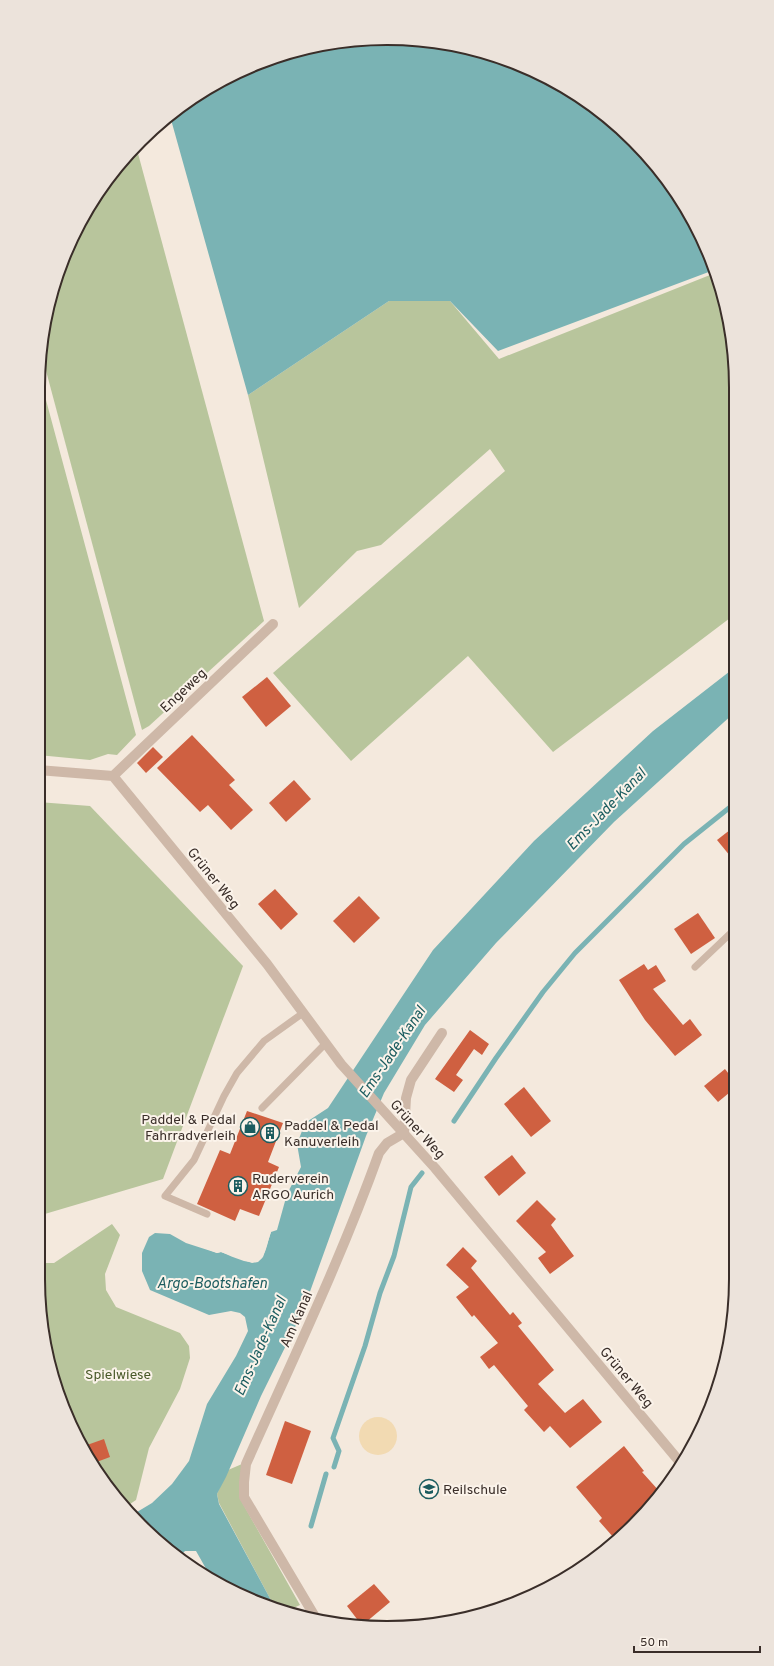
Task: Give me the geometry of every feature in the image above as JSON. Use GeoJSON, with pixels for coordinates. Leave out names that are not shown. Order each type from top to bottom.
{"type":"FeatureCollection","features":[{"type":"Feature","properties":{"kind":"street","name":"Engeweg"},"geometry":{"type":"LineString","coordinates":[[113,776],[273,624]]}},
{"type":"Feature","properties":{"kind":"street"},"geometry":{"type":"LineString","coordinates":[[45,771],[113,776]]}},
{"type":"Feature","properties":{"kind":"street","name":"Grüner Weg"},"geometry":{"type":"LineString","coordinates":[[113,776],[267,964],[341,1064],[404,1133],[677,1459]]}},
{"type":"Feature","properties":{"kind":"street"},"geometry":{"type":"LineString","coordinates":[[404,1133],[406,1098],[411,1080],[442,1033]]}},
{"type":"Feature","properties":{"kind":"street","name":"Am Kanal"},"geometry":{"type":"LineString","coordinates":[[312,1612],[244,1497],[246,1464],[308,1330],[352,1226],[380,1153],[386,1143],[404,1133]]}},
{"type":"Feature","properties":{"kind":"lane"},"geometry":{"type":"LineString","coordinates":[[695,967],[729,935]]}},
{"type":"Feature","properties":{"kind":"lane"},"geometry":{"type":"LineString","coordinates":[[207,1214],[165,1196],[194,1160],[224,1096],[237,1073],[264,1041],[303,1013]]}},
{"type":"Feature","properties":{"kind":"lane"},"geometry":{"type":"LineString","coordinates":[[262,1108],[325,1044]]}},
{"type":"Feature","properties":{"kind":"green space"},"geometry":{"type":"Polygon","coordinates":[[[138,153],[264,621],[149,726],[142,730],[46,370],[48,342],[52,320],[63,277],[71,256],[80,236],[103,197],[138,153]]]}},
{"type":"Feature","properties":{"kind":"green space"},"geometry":{"type":"Polygon","coordinates":[[[710,275],[722,320],[728,365],[729,619],[553,752],[468,656],[351,761],[273,673],[505,471],[490,449],[381,545],[357,551],[299,608],[248,395],[389,301],[450,301],[499,359],[710,275]]]}},
{"type":"Feature","properties":{"kind":"green space"},"geometry":{"type":"Polygon","coordinates":[[[45,396],[136,735],[117,755],[108,754],[90,760],[45,756],[45,396]]]}},
{"type":"Feature","properties":{"kind":"green space"},"geometry":{"type":"Polygon","coordinates":[[[45,803],[90,806],[243,966],[163,1179],[45,1214],[45,803]]]}},
{"type":"Feature","properties":{"kind":"green space","name":"Spielwiese"},"geometry":{"type":"Polygon","coordinates":[[[112,1224],[120,1235],[105,1274],[106,1290],[116,1307],[180,1333],[189,1346],[190,1358],[180,1389],[149,1448],[136,1500],[130,1504],[103,1469],[91,1450],[80,1430],[63,1389],[52,1346],[46,1301],[45,1263],[54,1263],[112,1224]]]}},
{"type":"Feature","properties":{"kind":"green space"},"geometry":{"type":"Polygon","coordinates":[[[242,1464],[242,1502],[300,1605],[294,1608],[271,1601],[219,1503],[217,1494],[228,1470],[242,1464]]]}},
{"type":"Feature","properties":{"kind":"sand"},"geometry":{"type":"Polygon","coordinates":[[[374,1417],[382,1417],[394,1426],[397,1436],[394,1446],[388,1452],[382,1455],[374,1455],[362,1446],[359,1440],[359,1432],[368,1420],[374,1417]]]}},
{"type":"Feature","properties":{"kind":"water"},"geometry":{"type":"Polygon","coordinates":[[[387,45],[432,48],[497,63],[538,80],[577,103],[629,145],[658,179],[683,216],[694,236],[709,272],[498,351],[450,301],[389,301],[248,395],[172,122],[197,103],[236,80],[277,63],[298,57],[342,48],[365,46],[387,45]]]}},
{"type":"Feature","properties":{"kind":"water"},"geometry":{"type":"Polygon","coordinates":[[[729,672],[729,718],[614,822],[496,943],[425,1025],[384,1093],[366,1136],[303,1311],[261,1396],[226,1477],[217,1494],[219,1504],[271,1601],[236,1586],[206,1569],[196,1551],[185,1551],[183,1553],[179,1550],[145,1521],[137,1512],[152,1503],[172,1484],[189,1461],[207,1404],[236,1356],[248,1331],[245,1317],[240,1313],[231,1311],[209,1315],[150,1290],[142,1271],[142,1253],[149,1237],[155,1233],[170,1234],[186,1243],[217,1253],[221,1252],[237,1259],[250,1262],[260,1260],[263,1256],[271,1232],[277,1230],[287,1194],[301,1167],[297,1144],[305,1123],[328,1108],[433,950],[534,841],[653,731],[729,672]]]}},
{"type":"Feature","properties":{"kind":"pier"},"geometry":{"type":"Polygon","coordinates":[[[269,1231],[271,1232],[263,1257],[258,1262],[252,1263],[221,1252],[217,1253],[179,1238],[252,1261],[257,1260],[261,1256],[269,1231]]]}},
{"type":"Feature","properties":{"kind":"building"},"geometry":{"type":"Polygon","coordinates":[[[267,677],[291,706],[266,727],[242,697],[267,677]]]}},
{"type":"Feature","properties":{"kind":"building"},"geometry":{"type":"Polygon","coordinates":[[[192,735],[235,780],[229,785],[253,810],[231,830],[208,805],[200,812],[157,768],[192,735]]]}},
{"type":"Feature","properties":{"kind":"building"},"geometry":{"type":"Polygon","coordinates":[[[153,747],[163,757],[146,773],[137,763],[153,747]]]}},
{"type":"Feature","properties":{"kind":"building"},"geometry":{"type":"Polygon","coordinates":[[[294,780],[311,799],[286,822],[269,803],[294,780]]]}},
{"type":"Feature","properties":{"kind":"building"},"geometry":{"type":"Polygon","coordinates":[[[729,831],[729,855],[717,840],[729,831]]]}},
{"type":"Feature","properties":{"kind":"building"},"geometry":{"type":"Polygon","coordinates":[[[275,889],[298,914],[281,930],[258,904],[275,889]]]}},
{"type":"Feature","properties":{"kind":"building"},"geometry":{"type":"Polygon","coordinates":[[[359,896],[380,918],[354,943],[333,921],[359,896]]]}},
{"type":"Feature","properties":{"kind":"building"},"geometry":{"type":"Polygon","coordinates":[[[698,913],[715,938],[691,954],[674,929],[698,913]]]}},
{"type":"Feature","properties":{"kind":"building"},"geometry":{"type":"Polygon","coordinates":[[[644,964],[648,970],[656,965],[666,981],[653,989],[683,1025],[690,1019],[702,1035],[675,1056],[645,1020],[619,980],[644,964]]]}},
{"type":"Feature","properties":{"kind":"building"},"geometry":{"type":"Polygon","coordinates":[[[470,1030],[489,1044],[482,1055],[474,1049],[456,1075],[463,1080],[454,1092],[435,1079],[470,1030]]]}},
{"type":"Feature","properties":{"kind":"building"},"geometry":{"type":"Polygon","coordinates":[[[725,1069],[729,1074],[729,1093],[718,1102],[704,1086],[725,1069]]]}},
{"type":"Feature","properties":{"kind":"building"},"geometry":{"type":"Polygon","coordinates":[[[524,1087],[551,1121],[531,1137],[504,1104],[524,1087]]]}},
{"type":"Feature","properties":{"kind":"building","name":"Ruderverein ARGO Aurich"},"geometry":{"type":"Polygon","coordinates":[[[247,1111],[283,1123],[268,1162],[279,1167],[259,1216],[240,1209],[235,1221],[197,1204],[220,1150],[230,1154],[247,1111]]]}},
{"type":"Feature","properties":{"kind":"building"},"geometry":{"type":"Polygon","coordinates":[[[512,1155],[526,1173],[499,1196],[484,1177],[512,1155]]]}},
{"type":"Feature","properties":{"kind":"building"},"geometry":{"type":"Polygon","coordinates":[[[537,1200],[556,1219],[551,1225],[574,1256],[550,1274],[538,1258],[546,1252],[516,1221],[537,1200]]]}},
{"type":"Feature","properties":{"kind":"building"},"geometry":{"type":"Polygon","coordinates":[[[463,1247],[477,1261],[471,1268],[510,1315],[513,1312],[522,1323],[518,1326],[554,1370],[538,1384],[565,1413],[583,1399],[602,1422],[570,1448],[550,1426],[544,1432],[524,1410],[528,1406],[494,1365],[489,1369],[480,1357],[498,1343],[474,1315],[472,1317],[456,1297],[469,1287],[446,1265],[463,1247]]]}},
{"type":"Feature","properties":{"kind":"building"},"geometry":{"type":"Polygon","coordinates":[[[285,1421],[311,1431],[292,1484],[266,1475],[285,1421]]]}},
{"type":"Feature","properties":{"kind":"building"},"geometry":{"type":"Polygon","coordinates":[[[104,1439],[110,1457],[98,1461],[88,1445],[104,1439]]]}},
{"type":"Feature","properties":{"kind":"building"},"geometry":{"type":"Polygon","coordinates":[[[624,1446],[644,1471],[642,1472],[657,1488],[629,1521],[612,1536],[599,1521],[602,1518],[576,1487],[624,1446]]]}},
{"type":"Feature","properties":{"kind":"building"},"geometry":{"type":"Polygon","coordinates":[[[374,1584],[390,1602],[368,1620],[357,1619],[347,1606],[374,1584]]]}},
{"type":"Feature","properties":{"kind":"waterway"},"geometry":{"type":"LineString","coordinates":[[454,1121],[496,1058],[543,992],[575,953],[684,844],[729,808]]}},
{"type":"Feature","properties":{"kind":"waterway"},"geometry":{"type":"LineString","coordinates":[[334,1467],[339,1451],[333,1438],[365,1346],[380,1293],[394,1256],[411,1187],[422,1173]]}},
{"type":"Feature","properties":{"kind":"waterway"},"geometry":{"type":"LineString","coordinates":[[311,1526],[326,1474]]}},
{"type":"Feature","properties":{"kind":"place","name":"Paddel & Pedal Fahrradverleih"},"geometry":{"type":"Point","coordinates":[250,1127]}},
{"type":"Feature","properties":{"kind":"place","name":"Paddel & Pedal Kanuverleih"},"geometry":{"type":"Point","coordinates":[270,1133]}},
{"type":"Feature","properties":{"kind":"place","name":"Ruderverein ARGO Aurich"},"geometry":{"type":"Point","coordinates":[238,1186]}},
{"type":"Feature","properties":{"kind":"place","name":"Reilschule"},"geometry":{"type":"Point","coordinates":[429,1489]}},
{"type":"Feature","properties":{"kind":"water label","name":"Ems-Jade-Kanal"},"geometry":{"type":"Point","coordinates":[606,809]}},
{"type":"Feature","properties":{"kind":"water label","name":"Ems-Jade-Kanal"},"geometry":{"type":"Point","coordinates":[392,1052]}},
{"type":"Feature","properties":{"kind":"water label","name":"Argo-Bootshafen"},"geometry":{"type":"Point","coordinates":[212,1283]}},
{"type":"Feature","properties":{"kind":"water label","name":"Ems-Jade-Kanal"},"geometry":{"type":"Point","coordinates":[260,1346]}}]}
